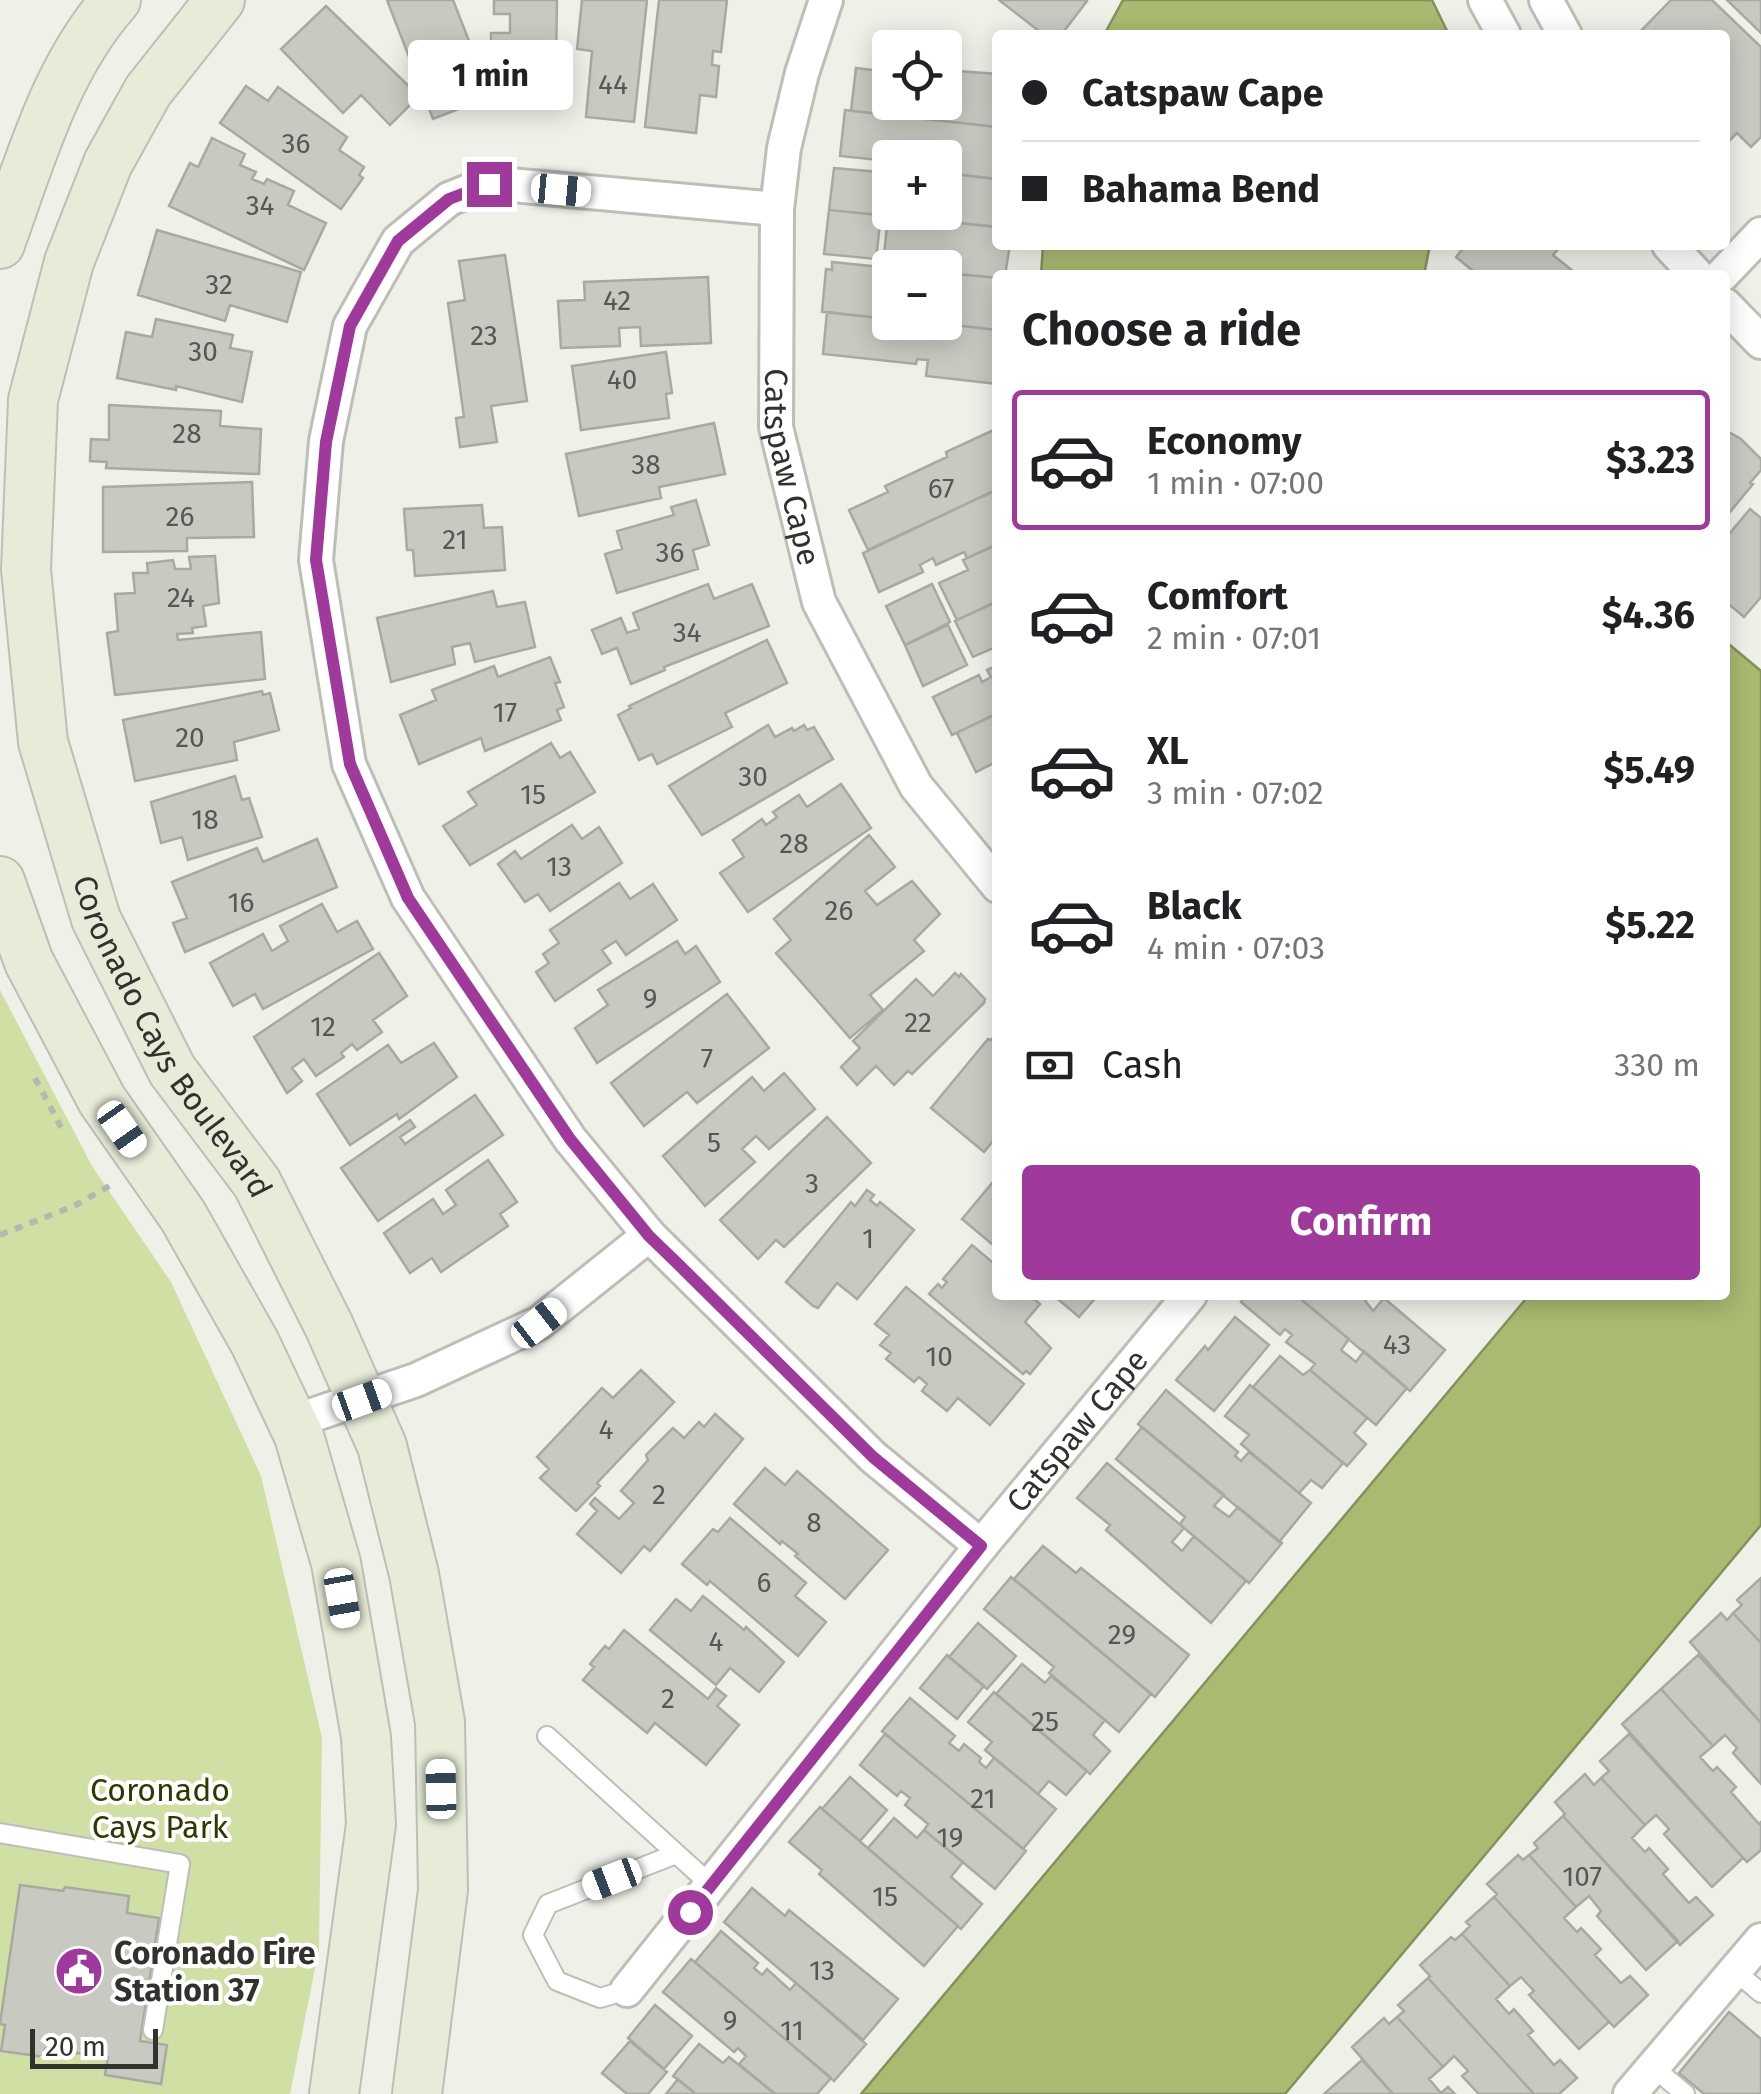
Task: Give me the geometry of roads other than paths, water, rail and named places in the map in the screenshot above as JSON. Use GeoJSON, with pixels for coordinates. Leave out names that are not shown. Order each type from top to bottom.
{"type":"FeatureCollection","features":[{"type":"Feature","properties":{"kind":"street"},"geometry":{"type":"LineString","coordinates":[[0,244],[66,74],[116,0]]}},
{"type":"Feature","properties":{"kind":"street","name":"Coronado Cays Boulevard"},"geometry":{"type":"LineString","coordinates":[[220,0],[148,90],[108,163],[69,262],[33,400],[26,570],[43,742],[96,918],[172,1070],[257,1183],[382,1446],[414,1574],[440,1722],[443,1890],[417,2094]]}},
{"type":"Feature","properties":{"kind":"street","name":"Catspaw Cape"},"geometry":{"type":"LineString","coordinates":[[826,0],[802,73],[784,148],[777,209],[776,426],[819,602],[916,786],[992,879]]}},
{"type":"Feature","properties":{"kind":"street"},"geometry":{"type":"LineString","coordinates":[[1485,0],[1501,30]]}},
{"type":"Feature","properties":{"kind":"street"},"geometry":{"type":"LineString","coordinates":[[1546,0],[1562,30]]}},
{"type":"Feature","properties":{"kind":"street"},"geometry":{"type":"LineString","coordinates":[[777,209],[489,184],[449,199],[398,241],[350,326],[326,442],[316,560],[350,764],[408,898],[570,1139],[649,1236],[873,1457],[981,1546]]}},
{"type":"Feature","properties":{"kind":"street"},"geometry":{"type":"LineString","coordinates":[[1727,270],[1761,234]]}},
{"type":"Feature","properties":{"kind":"street"},"geometry":{"type":"LineString","coordinates":[[1674,250],[1692,270]]}},
{"type":"Feature","properties":{"kind":"street"},"geometry":{"type":"LineString","coordinates":[[1730,309],[1761,342]]}},
{"type":"Feature","properties":{"kind":"street"},"geometry":{"type":"LineString","coordinates":[[0,881],[29,962],[102,1100],[183,1216],[255,1343],[299,1436],[336,1563],[367,1755],[371,1824],[334,2094]]}},
{"type":"Feature","properties":{"kind":"street"},"geometry":{"type":"LineString","coordinates":[[292,1422],[416,1380],[539,1323],[649,1236]]}},
{"type":"Feature","properties":{"kind":"street","name":"Catspaw Cape"},"geometry":{"type":"LineString","coordinates":[[627,1990],[981,1546],[1186,1300]]}},
{"type":"Feature","properties":{"kind":"street"},"geometry":{"type":"LineString","coordinates":[[1630,2094],[1761,1940]]}},
{"type":"Feature","properties":{"kind":"lane"},"geometry":{"type":"LineString","coordinates":[[547,1736],[711,1886]]}},
{"type":"Feature","properties":{"kind":"lane"},"geometry":{"type":"LineString","coordinates":[[0,1833],[180,1864],[153,2030]]}},
{"type":"Feature","properties":{"kind":"lane"},"geometry":{"type":"LineString","coordinates":[[627,1990],[600,1998],[556,1981],[533,1935],[548,1904],[676,1854]]}},
{"type":"Feature","properties":{"kind":"lane"},"geometry":{"type":"LineString","coordinates":[[1735,1971],[1761,1993]]}},
{"type":"Feature","properties":{"kind":"lane"},"geometry":{"type":"LineString","coordinates":[[1653,2067],[1686,2094]]}},
{"type":"Feature","properties":{"kind":"place","name":"Coronado Fire Station 37"},"geometry":{"type":"Point","coordinates":[79,1971]}},
{"type":"Feature","properties":{"kind":"park label","name":"Coronado Cays Park"},"geometry":{"type":"Point","coordinates":[160,1808]}}]}
